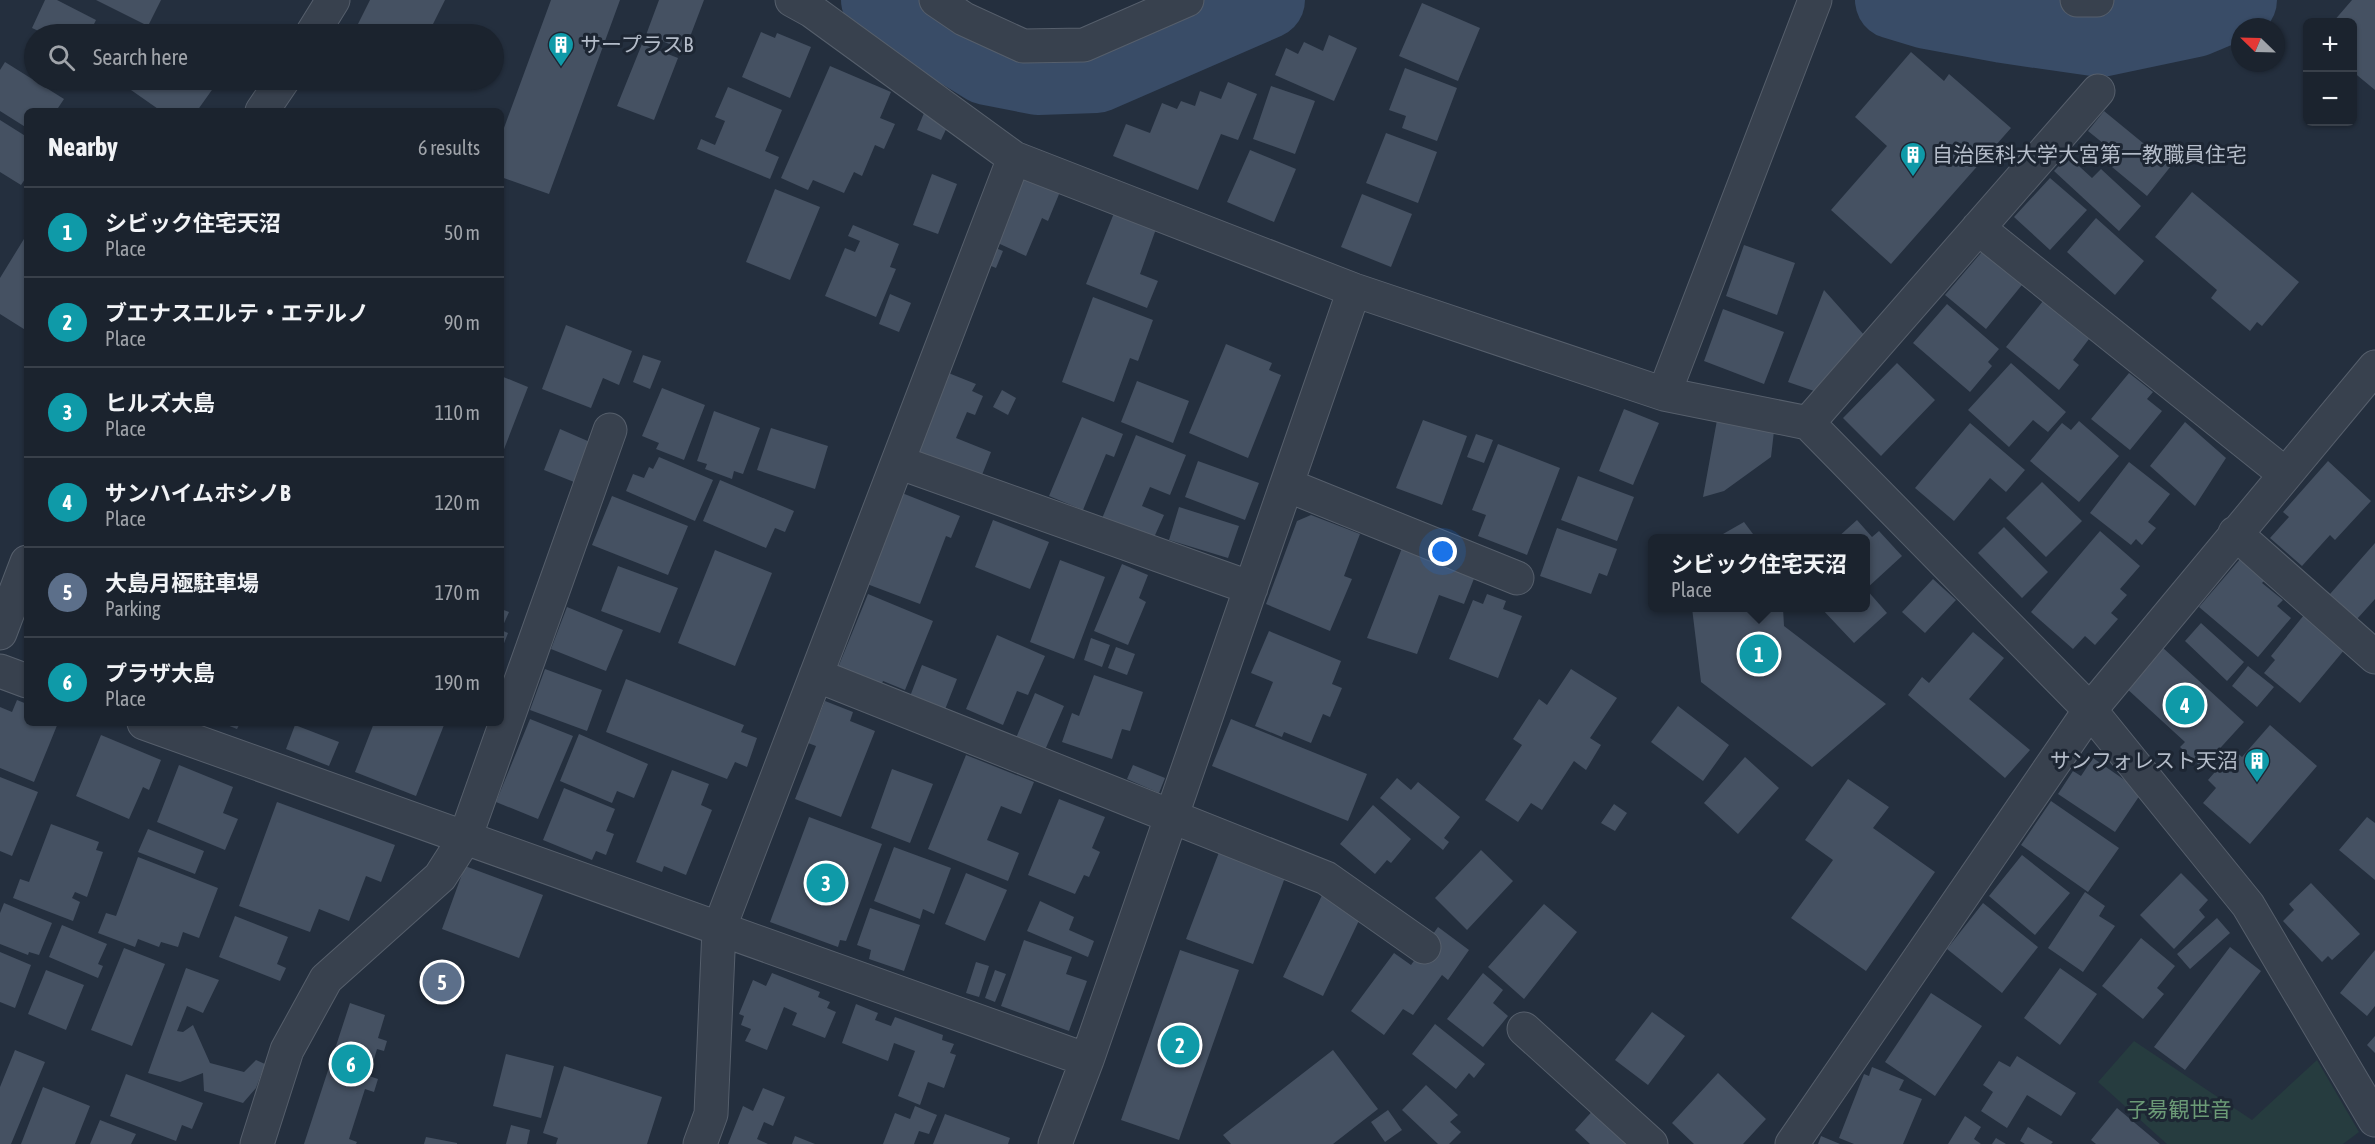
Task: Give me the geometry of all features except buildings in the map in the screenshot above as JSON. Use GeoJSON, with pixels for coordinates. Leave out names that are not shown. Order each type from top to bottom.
{"type":"FeatureCollection","features":[{"type":"Feature","properties":{"kind":"street"},"geometry":{"type":"LineString","coordinates":[[318,24],[333,0]]}},
{"type":"Feature","properties":{"kind":"street"},"geometry":{"type":"LineString","coordinates":[[792,0],[812,11],[1014,158],[1354,290],[1664,394],[1808,423],[2090,710],[2248,904],[2375,1120]]}},
{"type":"Feature","properties":{"kind":"street"},"geometry":{"type":"LineString","coordinates":[[936,0],[964,19],[1023,46],[1084,45],[1186,0]]}},
{"type":"Feature","properties":{"kind":"street"},"geometry":{"type":"LineString","coordinates":[[2077,0],[2097,0]]}},
{"type":"Feature","properties":{"kind":"street"},"geometry":{"type":"LineString","coordinates":[[1664,394],[1814,6]]}},
{"type":"Feature","properties":{"kind":"street"},"geometry":{"type":"LineString","coordinates":[[264,108],[276,90]]}},
{"type":"Feature","properties":{"kind":"street"},"geometry":{"type":"LineString","coordinates":[[1808,423],[2098,91]]}},
{"type":"Feature","properties":{"kind":"street"},"geometry":{"type":"LineString","coordinates":[[700,1144],[711,1114],[719,929],[1014,158]]}},
{"type":"Feature","properties":{"kind":"street"},"geometry":{"type":"LineString","coordinates":[[1978,228],[2285,474]]}},
{"type":"Feature","properties":{"kind":"street"},"geometry":{"type":"LineString","coordinates":[[1056,1144],[1354,290]]}},
{"type":"Feature","properties":{"kind":"street"},"geometry":{"type":"LineString","coordinates":[[1792,1144],[2090,710],[2375,367]]}},
{"type":"Feature","properties":{"kind":"street"},"geometry":{"type":"LineString","coordinates":[[257,1144],[287,1050],[326,979],[440,877],[465,838],[610,430]]}},
{"type":"Feature","properties":{"kind":"street"},"geometry":{"type":"LineString","coordinates":[[898,462],[1251,588]]}},
{"type":"Feature","properties":{"kind":"street"},"geometry":{"type":"LineString","coordinates":[[1287,484],[1517,578]]}},
{"type":"Feature","properties":{"kind":"street"},"geometry":{"type":"LineString","coordinates":[[2235,533],[2375,657]]}},
{"type":"Feature","properties":{"kind":"street"},"geometry":{"type":"LineString","coordinates":[[0,633],[24,570]]}},
{"type":"Feature","properties":{"kind":"street"},"geometry":{"type":"LineString","coordinates":[[0,671],[24,680]]}},
{"type":"Feature","properties":{"kind":"street"},"geometry":{"type":"LineString","coordinates":[[816,675],[1170,818],[1326,878],[1424,947]]}},
{"type":"Feature","properties":{"kind":"street"},"geometry":{"type":"LineString","coordinates":[[152,726],[1087,1060]]}},
{"type":"Feature","properties":{"kind":"street"},"geometry":{"type":"LineString","coordinates":[[1524,1029],[1651,1144]]}},
{"type":"Feature","properties":{"kind":"street"},"geometry":{"type":"LineString","coordinates":[[2367,1144],[2375,1136]]}},
{"type":"Feature","properties":{"kind":"green space","name":"子昜観世音"},"geometry":{"type":"Polygon","coordinates":[[[2134,1041],[2252,1120],[2317,1060],[2359,1132],[2343,1144],[2167,1144],[2098,1082],[2134,1041]]]}},
{"type":"Feature","properties":{"kind":"waterway"},"geometry":{"type":"LineString","coordinates":[[880,0],[987,66],[1038,76],[1096,74],[1266,0]]}},
{"type":"Feature","properties":{"kind":"waterway"},"geometry":{"type":"LineString","coordinates":[[1894,0],[1927,10],[2100,38],[2195,18],[2238,0]]}},
{"type":"Feature","properties":{"kind":"place","name":"サープラスB"},"geometry":{"type":"Point","coordinates":[561,68]}},
{"type":"Feature","properties":{"kind":"place","name":"自治医科大学大宮第一教職員住宅"},"geometry":{"type":"Point","coordinates":[1913,178]}},
{"type":"Feature","properties":{"kind":"place","name":"シビック住宅天沼"},"geometry":{"type":"Point","coordinates":[1759,654]}},
{"type":"Feature","properties":{"kind":"place","name":"サンハイムホシノB"},"geometry":{"type":"Point","coordinates":[2185,705]}},
{"type":"Feature","properties":{"kind":"place","name":"サンフォレスト天沼"},"geometry":{"type":"Point","coordinates":[2257,784]}},
{"type":"Feature","properties":{"kind":"place","name":"ヒルズ大島"},"geometry":{"type":"Point","coordinates":[826,883]}},
{"type":"Feature","properties":{"kind":"place","name":"大島月極駐車場"},"geometry":{"type":"Point","coordinates":[442,982]}},
{"type":"Feature","properties":{"kind":"place","name":"ブエナスエルテ・エテルノ"},"geometry":{"type":"Point","coordinates":[1180,1045]}},
{"type":"Feature","properties":{"kind":"place","name":"プラザ大島"},"geometry":{"type":"Point","coordinates":[351,1064]}}]}
